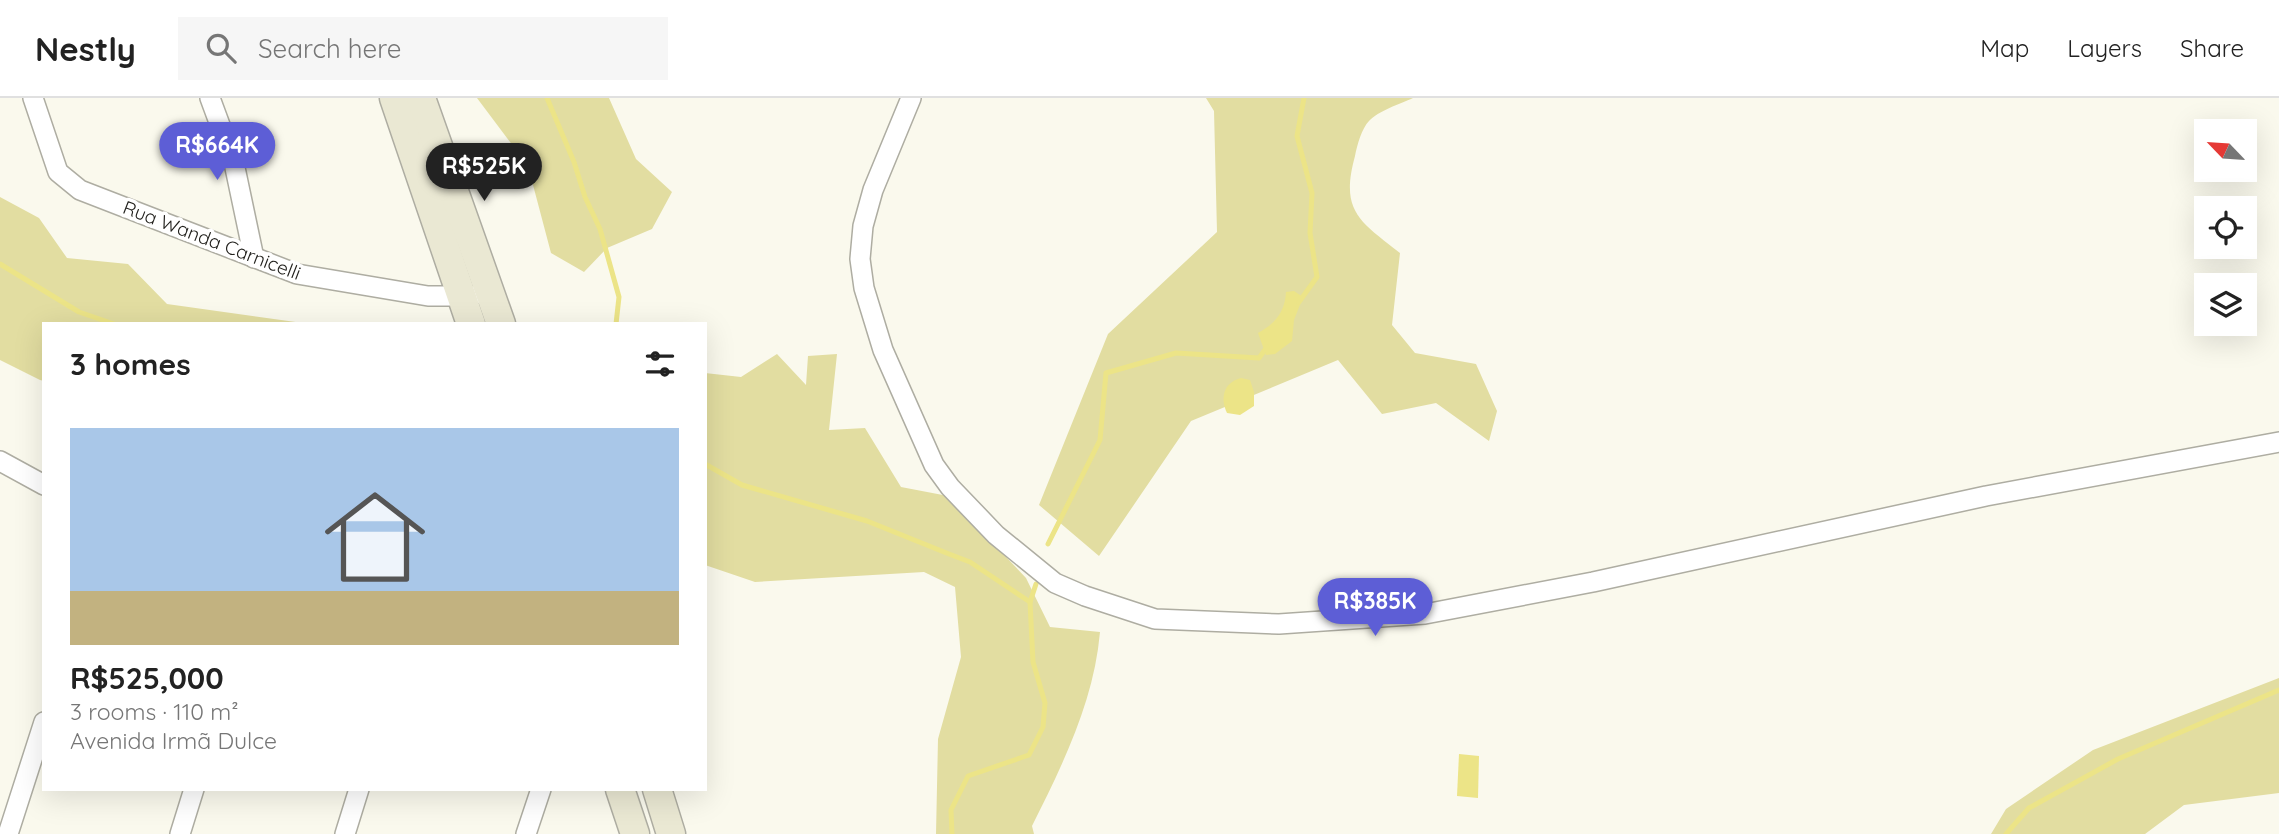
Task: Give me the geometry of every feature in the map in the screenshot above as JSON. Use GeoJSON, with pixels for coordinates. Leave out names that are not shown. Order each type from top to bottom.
{"type":"FeatureCollection","features":[{"type":"Feature","properties":{"kind":"street","name":"Rua Wanda Carnicelli"},"geometry":{"type":"LineString","coordinates":[[33,98],[58,172],[80,190],[298,274],[475,305]]}},
{"type":"Feature","properties":{"kind":"street"},"geometry":{"type":"LineString","coordinates":[[211,98],[234,163],[254,258]]}},
{"type":"Feature","properties":{"kind":"street"},"geometry":{"type":"LineString","coordinates":[[394,98],[475,305],[498,322]]}},
{"type":"Feature","properties":{"kind":"street"},"geometry":{"type":"LineString","coordinates":[[421,98],[475,305]]}},
{"type":"Feature","properties":{"kind":"street"},"geometry":{"type":"LineString","coordinates":[[911,98],[873,190],[863,226],[860,259],[863,288],[883,350],[934,465],[950,487],[996,535],[1055,583],[1096,601],[1155,619],[1279,624],[1425,614],[1605,579],[1986,496],[2279,442]]}},
{"type":"Feature","properties":{"kind":"street"},"geometry":{"type":"LineString","coordinates":[[0,461],[42,484]]}},
{"type":"Feature","properties":{"kind":"street"},"geometry":{"type":"LineString","coordinates":[[8,834],[42,728]]}},
{"type":"Feature","properties":{"kind":"street"},"geometry":{"type":"LineString","coordinates":[[180,834],[193,791]]}},
{"type":"Feature","properties":{"kind":"street"},"geometry":{"type":"LineString","coordinates":[[345,834],[358,791]]}},
{"type":"Feature","properties":{"kind":"street"},"geometry":{"type":"LineString","coordinates":[[526,834],[540,791]]}},
{"type":"Feature","properties":{"kind":"street"},"geometry":{"type":"LineString","coordinates":[[621,791],[635,834]]}},
{"type":"Feature","properties":{"kind":"street"},"geometry":{"type":"LineString","coordinates":[[658,791],[671,834]]}},
{"type":"Feature","properties":{"kind":"shaded area"},"geometry":{"type":"Polygon","coordinates":[[[477,98],[609,98],[636,159],[672,192],[652,229],[607,248],[584,272],[551,253],[528,166],[477,98]]]}},
{"type":"Feature","properties":{"kind":"shaded area"},"geometry":{"type":"Polygon","coordinates":[[[1206,98],[1413,98],[1378,114],[1364,128],[1351,175],[1352,202],[1364,223],[1400,253],[1392,325],[1415,353],[1476,364],[1497,411],[1489,441],[1436,403],[1382,414],[1338,360],[1191,421],[1099,556],[1039,505],[1108,334],[1217,232],[1214,111],[1206,98]]]}},
{"type":"Feature","properties":{"kind":"shaded area"},"geometry":{"type":"Polygon","coordinates":[[[0,197],[39,218],[67,258],[128,264],[167,304],[296,322],[42,322],[42,380],[0,360],[0,197]]]}},
{"type":"Feature","properties":{"kind":"shaded area"},"geometry":{"type":"Polygon","coordinates":[[[1294,291],[1303,297],[1294,320],[1292,341],[1275,354],[1266,355],[1258,333],[1278,317],[1284,306],[1286,292],[1294,291]]]}},
{"type":"Feature","properties":{"kind":"shaded area"},"geometry":{"type":"Polygon","coordinates":[[[777,354],[806,385],[808,356],[837,354],[829,430],[865,428],[901,487],[948,496],[1026,578],[1050,627],[1100,632],[1097,658],[1084,707],[1066,756],[1032,826],[1034,834],[936,834],[938,739],[961,657],[955,587],[924,572],[755,582],[707,566],[707,373],[741,377],[777,354]]]}},
{"type":"Feature","properties":{"kind":"shaded area"},"geometry":{"type":"Polygon","coordinates":[[[1241,378],[1250,380],[1254,392],[1254,406],[1240,415],[1227,413],[1224,397],[1227,387],[1241,378]]]}},
{"type":"Feature","properties":{"kind":"shaded area"},"geometry":{"type":"Polygon","coordinates":[[[2279,678],[2279,793],[2184,805],[2145,834],[1991,834],[2006,809],[2093,750],[2279,678]]]}},
{"type":"Feature","properties":{"kind":"shaded area"},"geometry":{"type":"Polygon","coordinates":[[[1459,754],[1479,756],[1478,798],[1457,796],[1459,754]]]}},
{"type":"Feature","properties":{"kind":"waterway"},"geometry":{"type":"LineString","coordinates":[[547,98],[600,229],[619,297],[616,322]]}},
{"type":"Feature","properties":{"kind":"waterway"},"geometry":{"type":"LineString","coordinates":[[1299,302],[1317,277],[1310,233],[1312,193],[1297,136],[1304,98]]}},
{"type":"Feature","properties":{"kind":"waterway"},"geometry":{"type":"LineString","coordinates":[[0,264],[79,312],[108,322]]}},
{"type":"Feature","properties":{"kind":"waterway"},"geometry":{"type":"LineString","coordinates":[[1048,544],[1100,440],[1106,373],[1176,353],[1259,358],[1267,347]]}},
{"type":"Feature","properties":{"kind":"waterway"},"geometry":{"type":"LineString","coordinates":[[707,465],[742,485],[867,521],[970,562],[1030,602]]}},
{"type":"Feature","properties":{"kind":"waterway"},"geometry":{"type":"LineString","coordinates":[[952,834],[951,810],[968,776],[1029,755],[1043,727],[1045,703],[1033,662],[1030,602],[1036,584]]}},
{"type":"Feature","properties":{"kind":"waterway"},"geometry":{"type":"LineString","coordinates":[[2006,834],[2029,808],[2118,759],[2279,690]]}}]}
